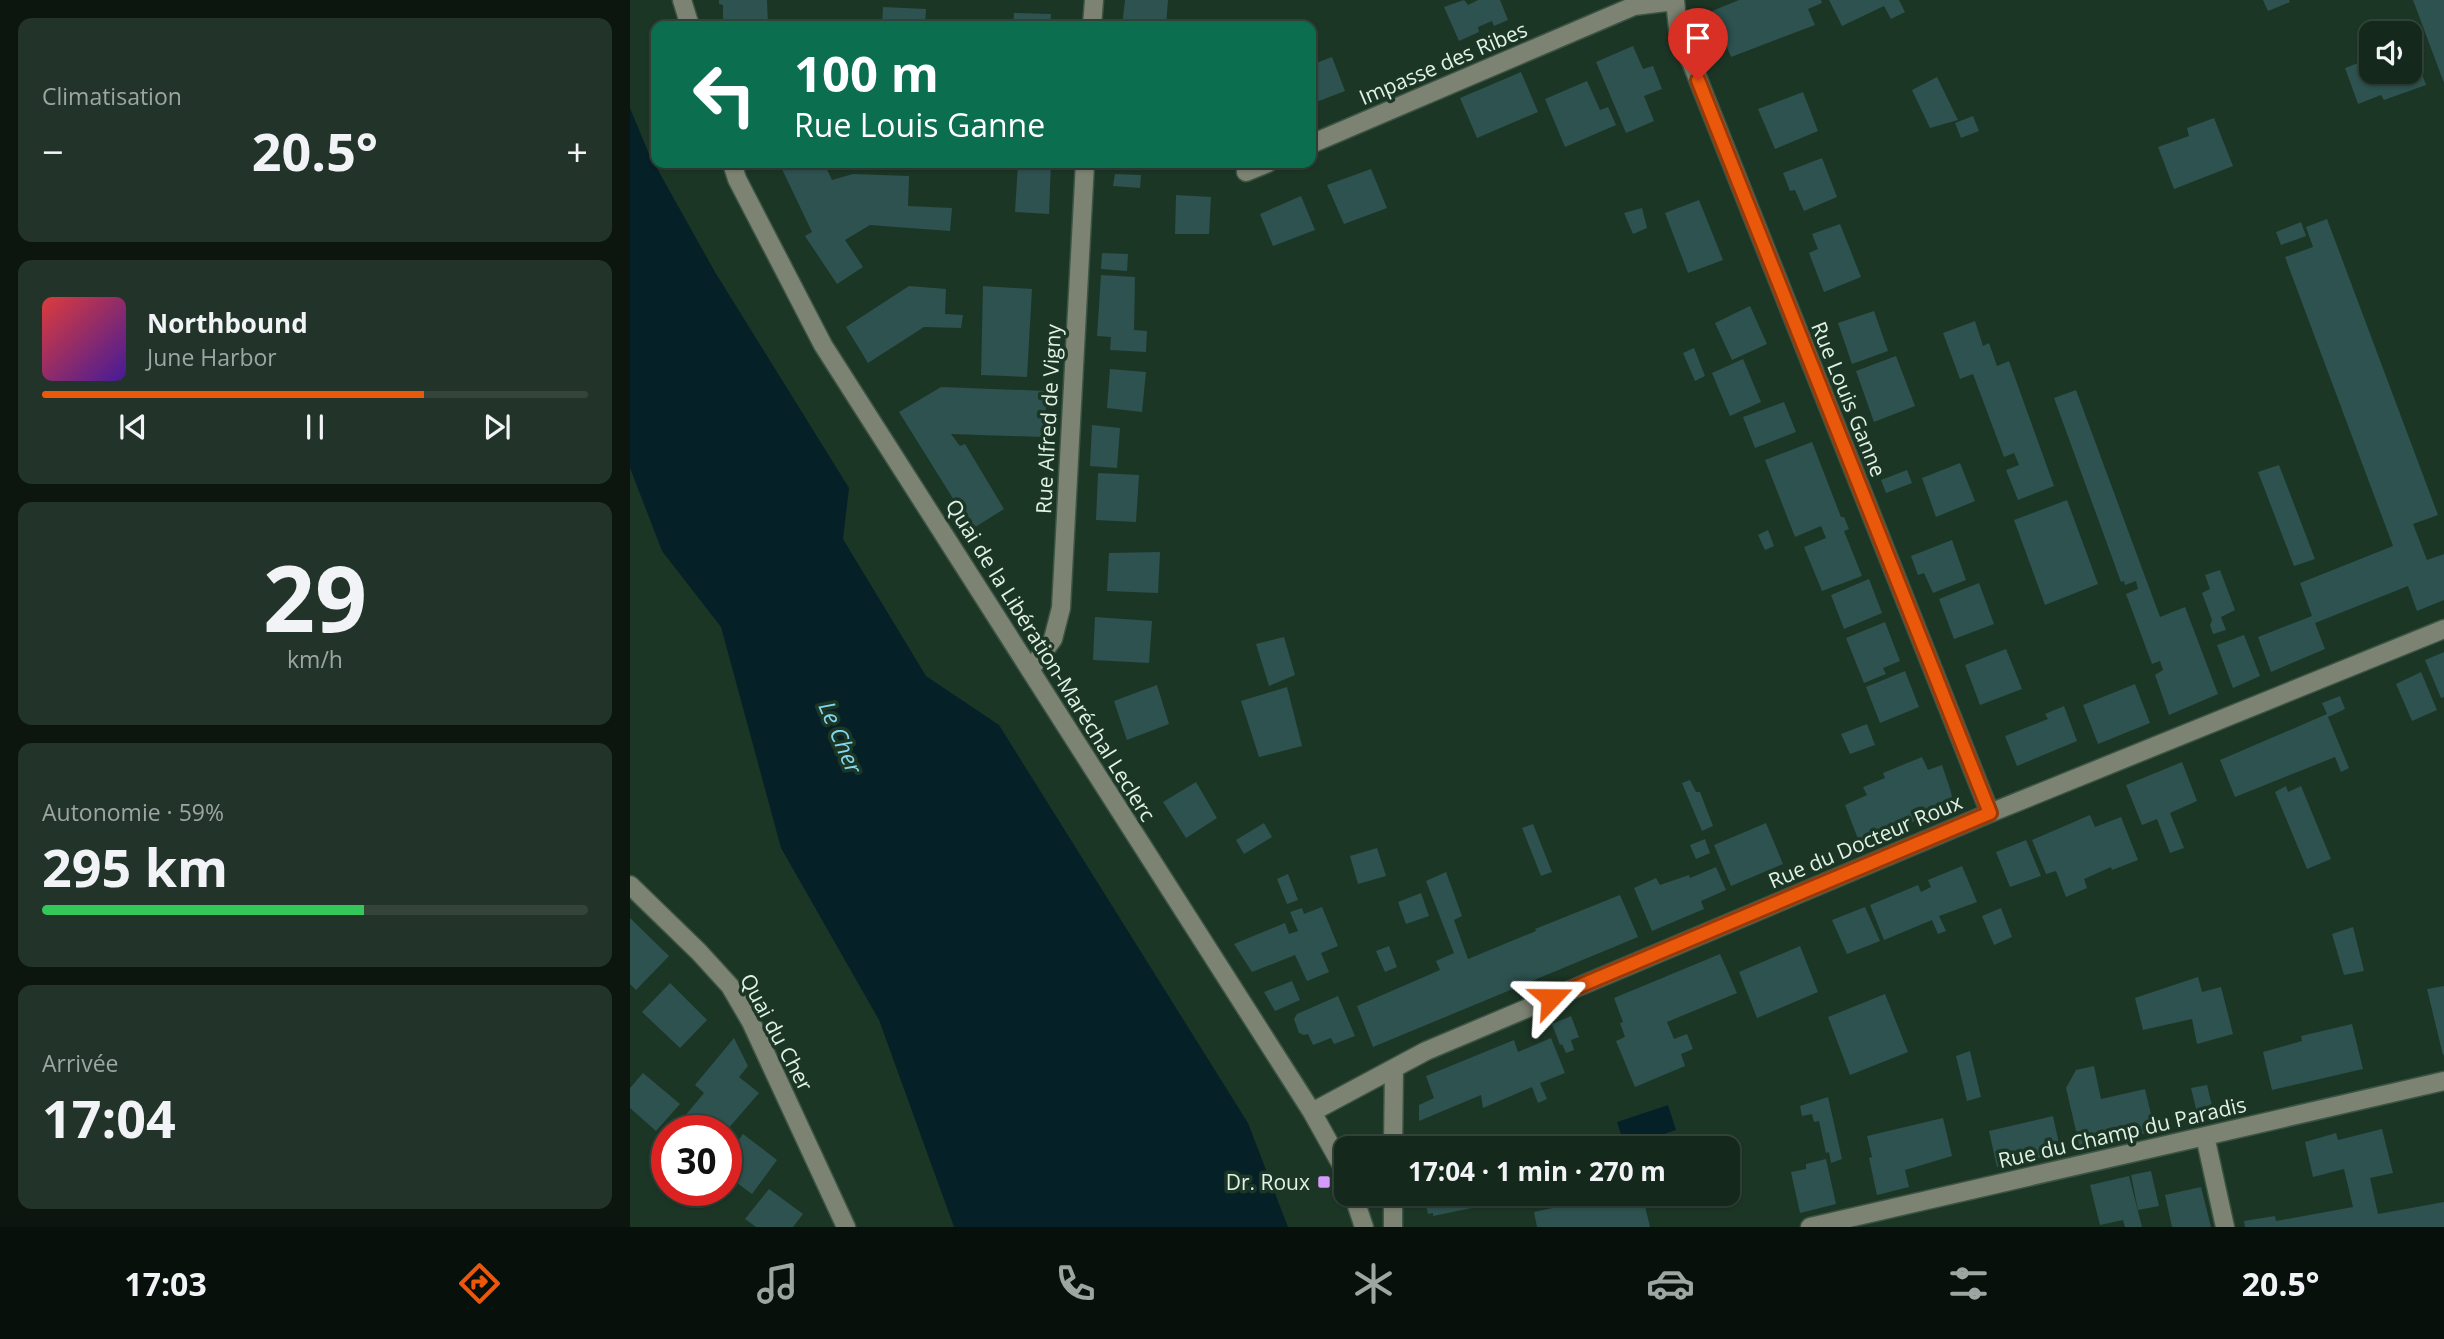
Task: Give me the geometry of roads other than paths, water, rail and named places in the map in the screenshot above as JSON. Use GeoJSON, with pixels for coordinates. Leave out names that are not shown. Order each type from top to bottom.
{"type":"FeatureCollection","features":[{"type":"Feature","properties":{"kind":"street"},"geometry":{"type":"LineString","coordinates":[[682,0],[688,21]]}},
{"type":"Feature","properties":{"kind":"street"},"geometry":{"type":"LineString","coordinates":[[1092,21],[1094,0]]}},
{"type":"Feature","properties":{"kind":"street","name":"Impasse des Ribes"},"geometry":{"type":"LineString","coordinates":[[1316,143],[1633,6],[1675,1]]}},
{"type":"Feature","properties":{"kind":"street","name":"Rue Louis Ganne"},"geometry":{"type":"LineString","coordinates":[[1675,1],[1678,29],[1990,813]]}},
{"type":"Feature","properties":{"kind":"street","name":"Quai de la Libération-Maréchal Leclerc"},"geometry":{"type":"LineString","coordinates":[[734,168],[823,345],[1312,1112],[1334,1151]]}},
{"type":"Feature","properties":{"kind":"street","name":"Rue Alfred de Vigny"},"geometry":{"type":"LineString","coordinates":[[1030,670],[1053,639],[1061,608],[1085,168]]}},
{"type":"Feature","properties":{"kind":"street"},"geometry":{"type":"LineString","coordinates":[[1246,172],[1256,168]]}},
{"type":"Feature","properties":{"kind":"street","name":"Rue du Docteur Roux"},"geometry":{"type":"LineString","coordinates":[[1312,1112],[1426,1051],[1990,813],[2444,629]]}},
{"type":"Feature","properties":{"kind":"street","name":"Quai du Cher"},"geometry":{"type":"LineString","coordinates":[[630,886],[699,952],[730,986],[751,1022],[846,1227]]}},
{"type":"Feature","properties":{"kind":"street"},"geometry":{"type":"LineString","coordinates":[[1393,1136],[1394,1068]]}},
{"type":"Feature","properties":{"kind":"street","name":"Rue du Champ du Paradis"},"geometry":{"type":"LineString","coordinates":[[1810,1227],[2444,1081]]}},
{"type":"Feature","properties":{"kind":"street"},"geometry":{"type":"LineString","coordinates":[[2205,1136],[2225,1227]]}},
{"type":"Feature","properties":{"kind":"street"},"geometry":{"type":"LineString","coordinates":[[1357,1206],[1364,1227]]}},
{"type":"Feature","properties":{"kind":"street"},"geometry":{"type":"LineString","coordinates":[[1393,1206],[1393,1227]]}},
{"type":"Feature","properties":{"kind":"water","name":"Le Cher"},"geometry":{"type":"Polygon","coordinates":[[[630,108],[651,158],[651,168],[657,168],[715,272],[849,488],[843,539],[926,676],[999,725],[1248,1123],[1288,1227],[954,1227],[879,1020],[781,848],[721,627],[662,551],[630,468],[630,108]]]}},
{"type":"Feature","properties":{"kind":"water"},"geometry":{"type":"Polygon","coordinates":[[[1668,1105],[1676,1130],[1658,1136],[1621,1136],[1617,1122],[1668,1105]]]}},
{"type":"Feature","properties":{"kind":"place","name":"Dr. Roux"},"geometry":{"type":"Point","coordinates":[1324,1182]}}]}
